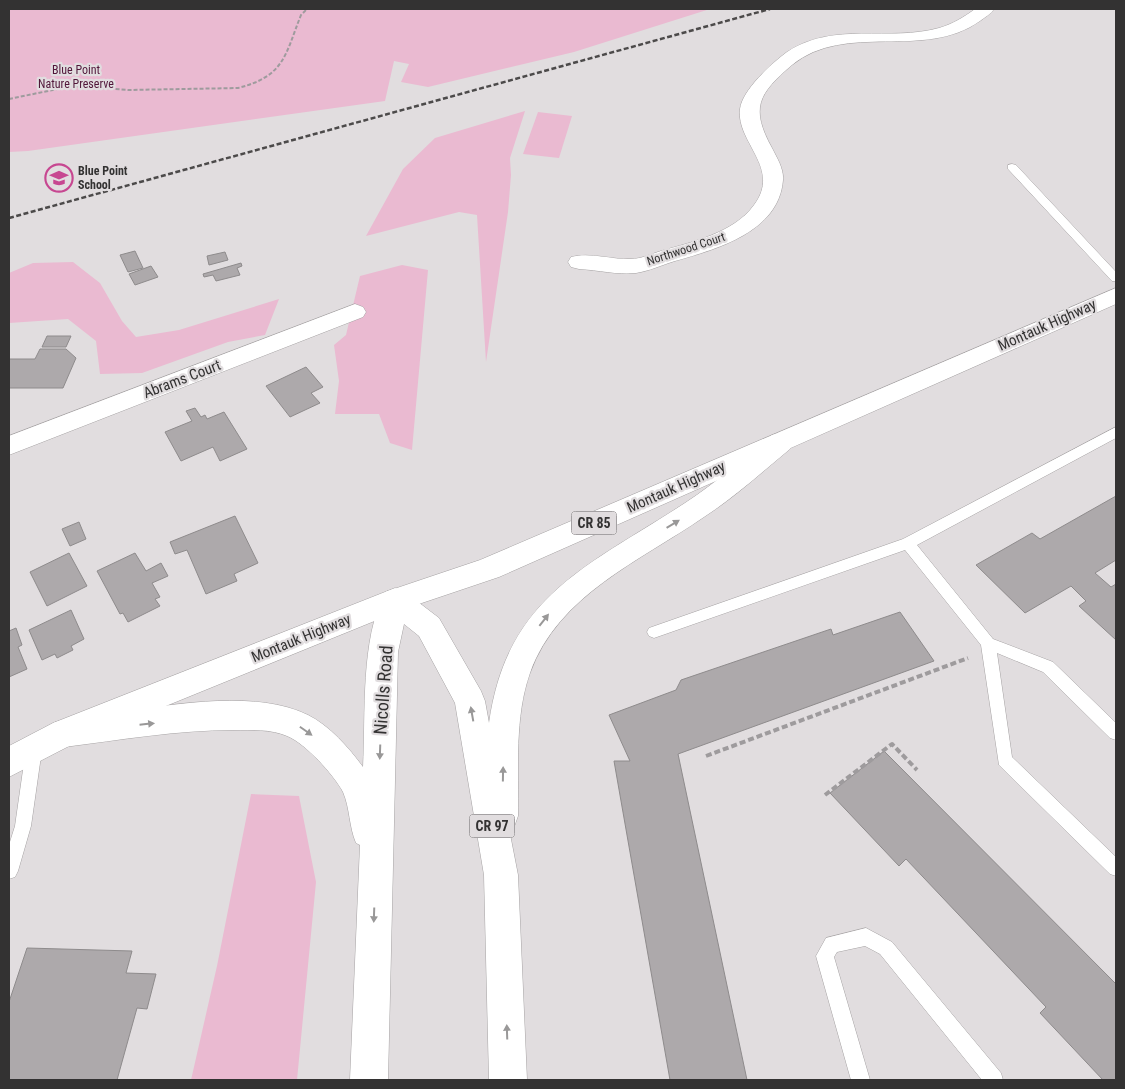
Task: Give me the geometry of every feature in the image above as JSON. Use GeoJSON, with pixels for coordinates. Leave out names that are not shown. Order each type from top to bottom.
{"type":"FeatureCollection","features":[{"type":"Feature","properties":{"kind":"main road","name":"Northwood Court"},"geometry":{"type":"LineString","coordinates":[[579,262],[635,266],[702,247],[732,234],[758,214],[770,196],[773,177],[767,155],[751,123],[749,110],[756,91],[794,55],[815,43],[838,39],[868,36],[930,36],[953,31],[973,21],[986,9]]}},
{"type":"Feature","properties":{"kind":"main road","name":"Montauk Highway"},"geometry":{"type":"LineString","coordinates":[[64,733],[395,600],[489,569],[1116,295]]}},
{"type":"Feature","properties":{"kind":"main road","name":"Abrams Court"},"geometry":{"type":"LineString","coordinates":[[9,446],[355,312]]}},
{"type":"Feature","properties":{"kind":"main road"},"geometry":{"type":"LineString","coordinates":[[501,875],[504,721],[515,673],[533,635],[562,598],[612,560],[696,510],[781,442]]}},
{"type":"Feature","properties":{"kind":"main road","name":"Nicolls Road"},"geometry":{"type":"LineString","coordinates":[[369,1080],[383,652],[395,600]]}},
{"type":"Feature","properties":{"kind":"main road","name":"CR 97"},"geometry":{"type":"LineString","coordinates":[[395,600],[429,627],[470,701],[501,875],[508,1080]]}},
{"type":"Feature","properties":{"kind":"main road"},"geometry":{"type":"LineString","coordinates":[[64,733],[212,716],[266,717],[296,724],[322,742],[357,787],[376,864]]}},
{"type":"Feature","properties":{"kind":"main road","name":"CR 85"},"geometry":{"type":"LineString","coordinates":[[22,755],[64,733]]}},
{"type":"Feature","properties":{"kind":"lane"},"geometry":{"type":"LineString","coordinates":[[1012,167],[1116,278]]}},
{"type":"Feature","properties":{"kind":"lane"},"geometry":{"type":"LineString","coordinates":[[654,632],[908,543],[1116,432]]}},
{"type":"Feature","properties":{"kind":"lane"},"geometry":{"type":"LineString","coordinates":[[908,543],[988,642],[1048,668],[1116,733]]}},
{"type":"Feature","properties":{"kind":"lane"},"geometry":{"type":"LineString","coordinates":[[988,642],[1005,760],[1116,868]]}},
{"type":"Feature","properties":{"kind":"lane"},"geometry":{"type":"LineString","coordinates":[[9,871],[23,826],[22,755]]}},
{"type":"Feature","properties":{"kind":"lane"},"geometry":{"type":"LineString","coordinates":[[860,1080],[825,956],[832,944],[866,937],[886,948],[994,1080]]}},
{"type":"Feature","properties":{"kind":"path"},"geometry":{"type":"LineString","coordinates":[[9,99],[72,86],[129,90],[238,88],[253,85],[278,70],[300,15],[307,9]]}},
{"type":"Feature","properties":{"kind":"path"},"geometry":{"type":"LineString","coordinates":[[706,756],[969,658]]}},
{"type":"Feature","properties":{"kind":"path"},"geometry":{"type":"LineString","coordinates":[[825,795],[892,744],[917,770]]}},
{"type":"Feature","properties":{"kind":"green space","name":"Blue Point Nature Preserve"},"geometry":{"type":"Polygon","coordinates":[[[9,9],[710,9],[574,52],[428,87],[401,82],[409,64],[394,61],[385,101],[28,151],[9,152],[9,9]]]}},
{"type":"Feature","properties":{"kind":"green space"},"geometry":{"type":"Polygon","coordinates":[[[525,111],[510,158],[511,175],[508,212],[486,362],[477,215],[459,212],[366,236],[403,169],[435,138],[525,111]]]}},
{"type":"Feature","properties":{"kind":"green space"},"geometry":{"type":"Polygon","coordinates":[[[538,112],[572,116],[559,158],[523,154],[538,112]]]}},
{"type":"Feature","properties":{"kind":"green space"},"geometry":{"type":"Polygon","coordinates":[[[73,262],[100,283],[122,321],[136,337],[179,330],[279,299],[265,335],[228,342],[142,373],[100,374],[96,341],[68,319],[9,323],[9,273],[33,263],[73,262]]]}},
{"type":"Feature","properties":{"kind":"green space"},"geometry":{"type":"Polygon","coordinates":[[[402,265],[428,270],[412,450],[390,443],[379,414],[335,414],[339,381],[334,345],[346,335],[360,276],[402,265]]]}},
{"type":"Feature","properties":{"kind":"green space"},"geometry":{"type":"Polygon","coordinates":[[[251,794],[299,796],[316,882],[297,1080],[191,1080],[217,966],[251,794]]]}},
{"type":"Feature","properties":{"kind":"building"},"geometry":{"type":"Polygon","coordinates":[[[135,251],[143,268],[128,272],[120,255],[135,251]]]}},
{"type":"Feature","properties":{"kind":"building"},"geometry":{"type":"Polygon","coordinates":[[[225,252],[228,260],[209,265],[207,256],[225,252]]]}},
{"type":"Feature","properties":{"kind":"building"},"geometry":{"type":"Polygon","coordinates":[[[241,263],[242,266],[237,268],[240,275],[216,281],[213,275],[204,277],[203,274],[241,263]]]}},
{"type":"Feature","properties":{"kind":"building"},"geometry":{"type":"Polygon","coordinates":[[[151,266],[158,277],[135,285],[129,274],[151,266]]]}},
{"type":"Feature","properties":{"kind":"building"},"geometry":{"type":"Polygon","coordinates":[[[47,336],[71,336],[66,347],[42,347],[47,336]]]}},
{"type":"Feature","properties":{"kind":"building"},"geometry":{"type":"Polygon","coordinates":[[[40,349],[66,349],[76,358],[63,388],[9,388],[9,359],[35,359],[40,349]]]}},
{"type":"Feature","properties":{"kind":"building"},"geometry":{"type":"Polygon","coordinates":[[[306,367],[323,387],[311,393],[320,403],[290,417],[266,386],[306,367]]]}},
{"type":"Feature","properties":{"kind":"building"},"geometry":{"type":"Polygon","coordinates":[[[195,408],[201,417],[205,415],[207,419],[224,412],[247,449],[220,461],[213,447],[181,461],[165,432],[192,421],[186,411],[195,408]]]}},
{"type":"Feature","properties":{"kind":"building"},"geometry":{"type":"Polygon","coordinates":[[[1116,496],[1116,560],[1095,573],[1111,587],[1116,584],[1116,640],[1079,606],[1086,601],[1071,586],[1025,613],[976,565],[1032,533],[1040,539],[1116,496]]]}},
{"type":"Feature","properties":{"kind":"building"},"geometry":{"type":"Polygon","coordinates":[[[235,516],[258,563],[234,574],[237,581],[206,594],[187,550],[175,554],[170,542],[235,516]]]}},
{"type":"Feature","properties":{"kind":"building"},"geometry":{"type":"Polygon","coordinates":[[[79,522],[86,539],[70,546],[62,529],[79,522]]]}},
{"type":"Feature","properties":{"kind":"building"},"geometry":{"type":"Polygon","coordinates":[[[69,553],[87,586],[47,606],[30,572],[69,553]]]}},
{"type":"Feature","properties":{"kind":"building"},"geometry":{"type":"Polygon","coordinates":[[[135,553],[146,571],[161,563],[168,576],[152,583],[160,597],[155,599],[160,606],[128,622],[123,613],[120,614],[97,571],[135,553]]]}},
{"type":"Feature","properties":{"kind":"building"},"geometry":{"type":"Polygon","coordinates":[[[71,610],[84,639],[71,646],[73,650],[57,658],[55,654],[42,660],[29,630],[71,610]]]}},
{"type":"Feature","properties":{"kind":"building"},"geometry":{"type":"Polygon","coordinates":[[[900,612],[934,661],[678,754],[747,1080],[670,1080],[614,761],[630,761],[609,715],[676,690],[681,680],[831,629],[833,635],[900,612]]]}},
{"type":"Feature","properties":{"kind":"building"},"geometry":{"type":"Polygon","coordinates":[[[16,628],[22,645],[18,647],[27,669],[9,677],[9,631],[16,628]]]}},
{"type":"Feature","properties":{"kind":"building"},"geometry":{"type":"Polygon","coordinates":[[[884,751],[1116,984],[1116,1080],[1103,1080],[1040,1013],[1046,1007],[906,859],[899,866],[830,793],[884,751]]]}},
{"type":"Feature","properties":{"kind":"building"},"geometry":{"type":"Polygon","coordinates":[[[27,948],[132,951],[126,973],[156,974],[147,1009],[137,1008],[117,1080],[9,1080],[9,1002],[27,948]]]}},
{"type":"Feature","properties":{"kind":"railway"},"geometry":{"type":"LineString","coordinates":[[9,218],[770,9]]}},
{"type":"Feature","properties":{"kind":"place","name":"Blue Point School"},"geometry":{"type":"Point","coordinates":[59,178]}}]}
